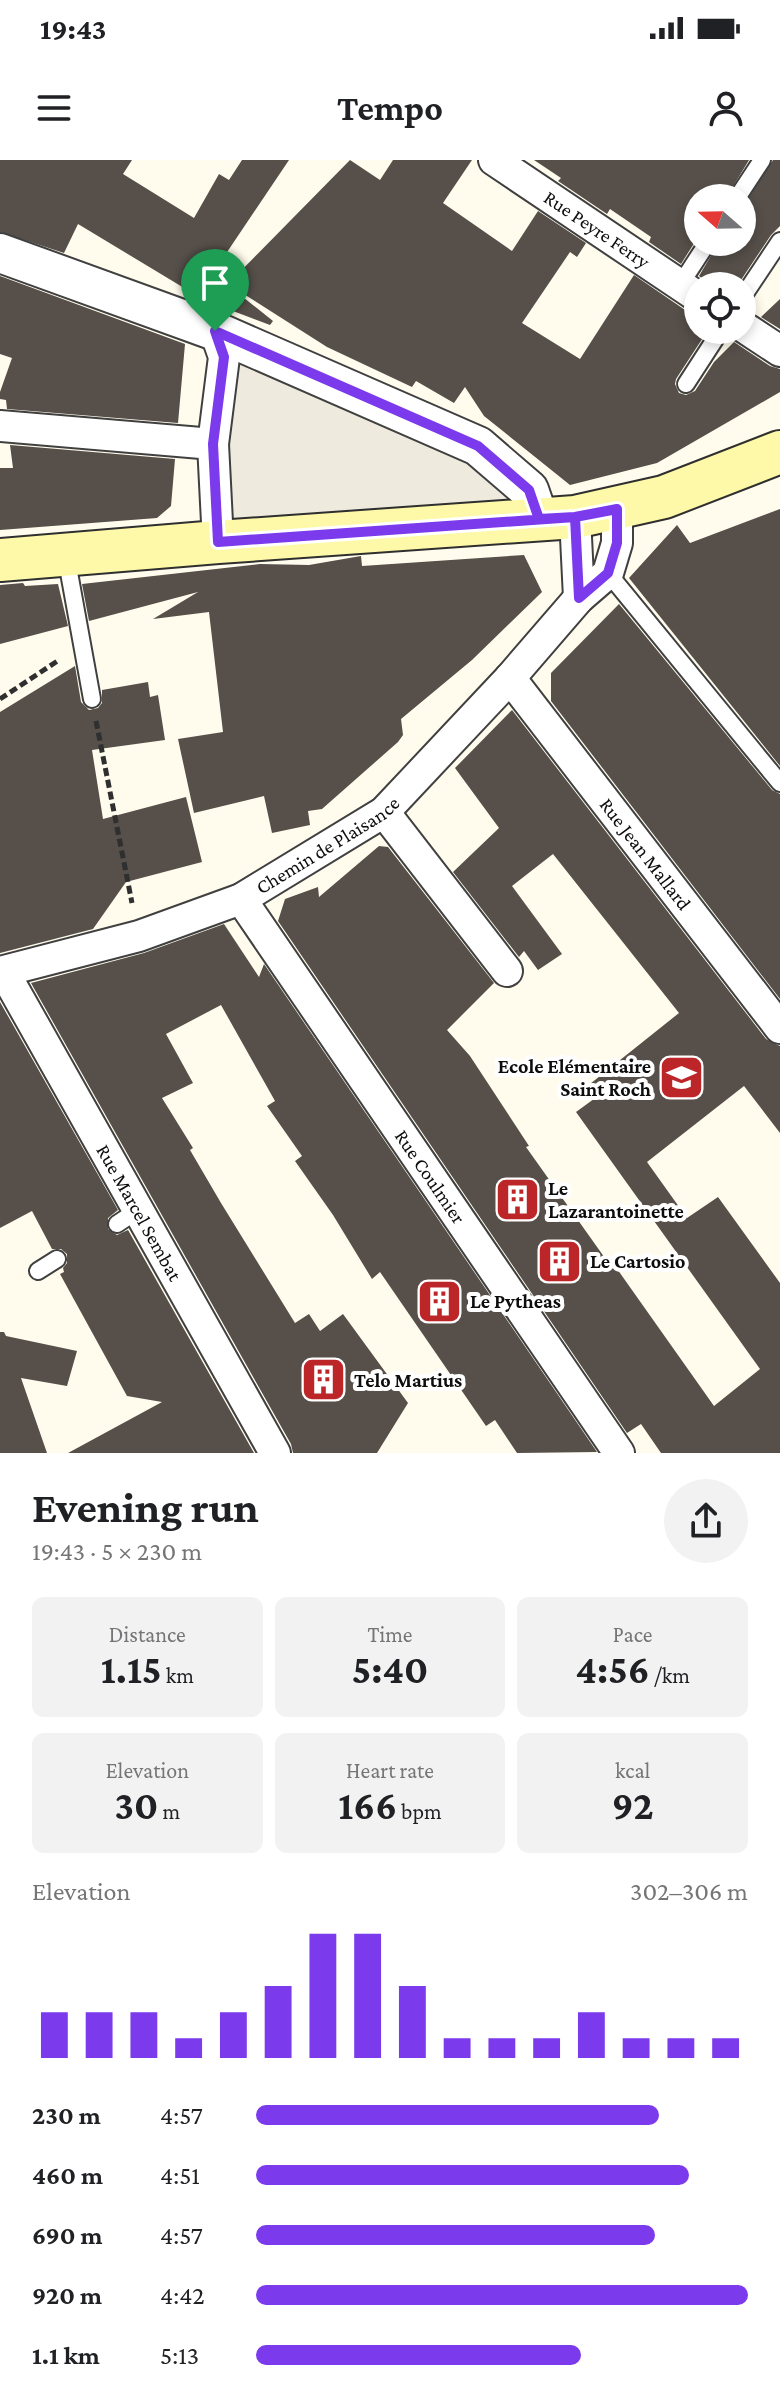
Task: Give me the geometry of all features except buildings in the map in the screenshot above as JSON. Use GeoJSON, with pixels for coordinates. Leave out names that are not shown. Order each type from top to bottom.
{"type":"FeatureCollection","features":[{"type":"Feature","properties":{"kind":"main road"},"geometry":{"type":"LineString","coordinates":[[0,560],[557,518],[617,509],[664,497],[776,450]]}},
{"type":"Feature","properties":{"kind":"street","name":"Rue Peyre Ferry"},"geometry":{"type":"LineString","coordinates":[[494,160],[684,288]]}},
{"type":"Feature","properties":{"kind":"street"},"geometry":{"type":"LineString","coordinates":[[0,253],[215,331],[478,446],[557,518],[579,598]]}},
{"type":"Feature","properties":{"kind":"street"},"geometry":{"type":"LineString","coordinates":[[215,331],[224,357],[213,444],[218,542]]}},
{"type":"Feature","properties":{"kind":"street"},"geometry":{"type":"LineString","coordinates":[[756,335],[780,351]]}},
{"type":"Feature","properties":{"kind":"street"},"geometry":{"type":"LineString","coordinates":[[0,426],[213,444]]}},
{"type":"Feature","properties":{"kind":"street"},"geometry":{"type":"LineString","coordinates":[[608,573],[617,543],[617,509]]}},
{"type":"Feature","properties":{"kind":"street","name":"Chemin de Plaisance"},"geometry":{"type":"LineString","coordinates":[[2,972],[139,936],[241,899],[384,812],[510,678],[579,598],[608,573]]}},
{"type":"Feature","properties":{"kind":"street","name":"Rue Jean Mallard"},"geometry":{"type":"LineString","coordinates":[[510,678],[780,1028]]}},
{"type":"Feature","properties":{"kind":"street"},"geometry":{"type":"LineString","coordinates":[[384,812],[507,971]]}},
{"type":"Feature","properties":{"kind":"street","name":"Rue Coulmier"},"geometry":{"type":"LineString","coordinates":[[241,899],[619,1453]]}},
{"type":"Feature","properties":{"kind":"street","name":"Rue Marcel Sembat"},"geometry":{"type":"LineString","coordinates":[[2,972],[128,1217],[275,1453]]}},
{"type":"Feature","properties":{"kind":"lane"},"geometry":{"type":"LineString","coordinates":[[746,184],[762,160]]}},
{"type":"Feature","properties":{"kind":"lane"},"geometry":{"type":"LineString","coordinates":[[756,277],[780,241]]}},
{"type":"Feature","properties":{"kind":"lane"},"geometry":{"type":"LineString","coordinates":[[686,384],[712,344]]}},
{"type":"Feature","properties":{"kind":"lane"},"geometry":{"type":"LineString","coordinates":[[66,556],[92,699]]}},
{"type":"Feature","properties":{"kind":"lane"},"geometry":{"type":"LineString","coordinates":[[608,573],[780,783]]}},
{"type":"Feature","properties":{"kind":"lane"},"geometry":{"type":"LineString","coordinates":[[38,1271],[57,1259]]}},
{"type":"Feature","properties":{"kind":"path"},"geometry":{"type":"LineString","coordinates":[[0,699],[82,646]]}},
{"type":"Feature","properties":{"kind":"path"},"geometry":{"type":"LineString","coordinates":[[92,699],[139,936]]}},
{"type":"Feature","properties":{"kind":"shaded area"},"geometry":{"type":"Polygon","coordinates":[[[224,357],[478,446],[539,519],[218,542],[224,357]]]}},
{"type":"Feature","properties":{"kind":"place","name":"Ecole Elémentaire Saint Roch"},"geometry":{"type":"Point","coordinates":[682,1077]}},
{"type":"Feature","properties":{"kind":"place","name":"Le Lazarantoinette"},"geometry":{"type":"Point","coordinates":[517,1200]}},
{"type":"Feature","properties":{"kind":"place","name":"Le Cartosio"},"geometry":{"type":"Point","coordinates":[559,1261]}},
{"type":"Feature","properties":{"kind":"place","name":"Le Pytheas"},"geometry":{"type":"Point","coordinates":[439,1301]}},
{"type":"Feature","properties":{"kind":"place","name":"Telo Martius"},"geometry":{"type":"Point","coordinates":[323,1380]}},
{"type":"Feature","properties":{"kind":"route"},"geometry":{"type":"LineString","coordinates":[[215,331],[224,357],[213,444],[218,542],[575,517],[579,598],[608,573],[617,543],[617,509],[575,517],[539,519],[529,490],[478,446],[215,331]]}}]}
